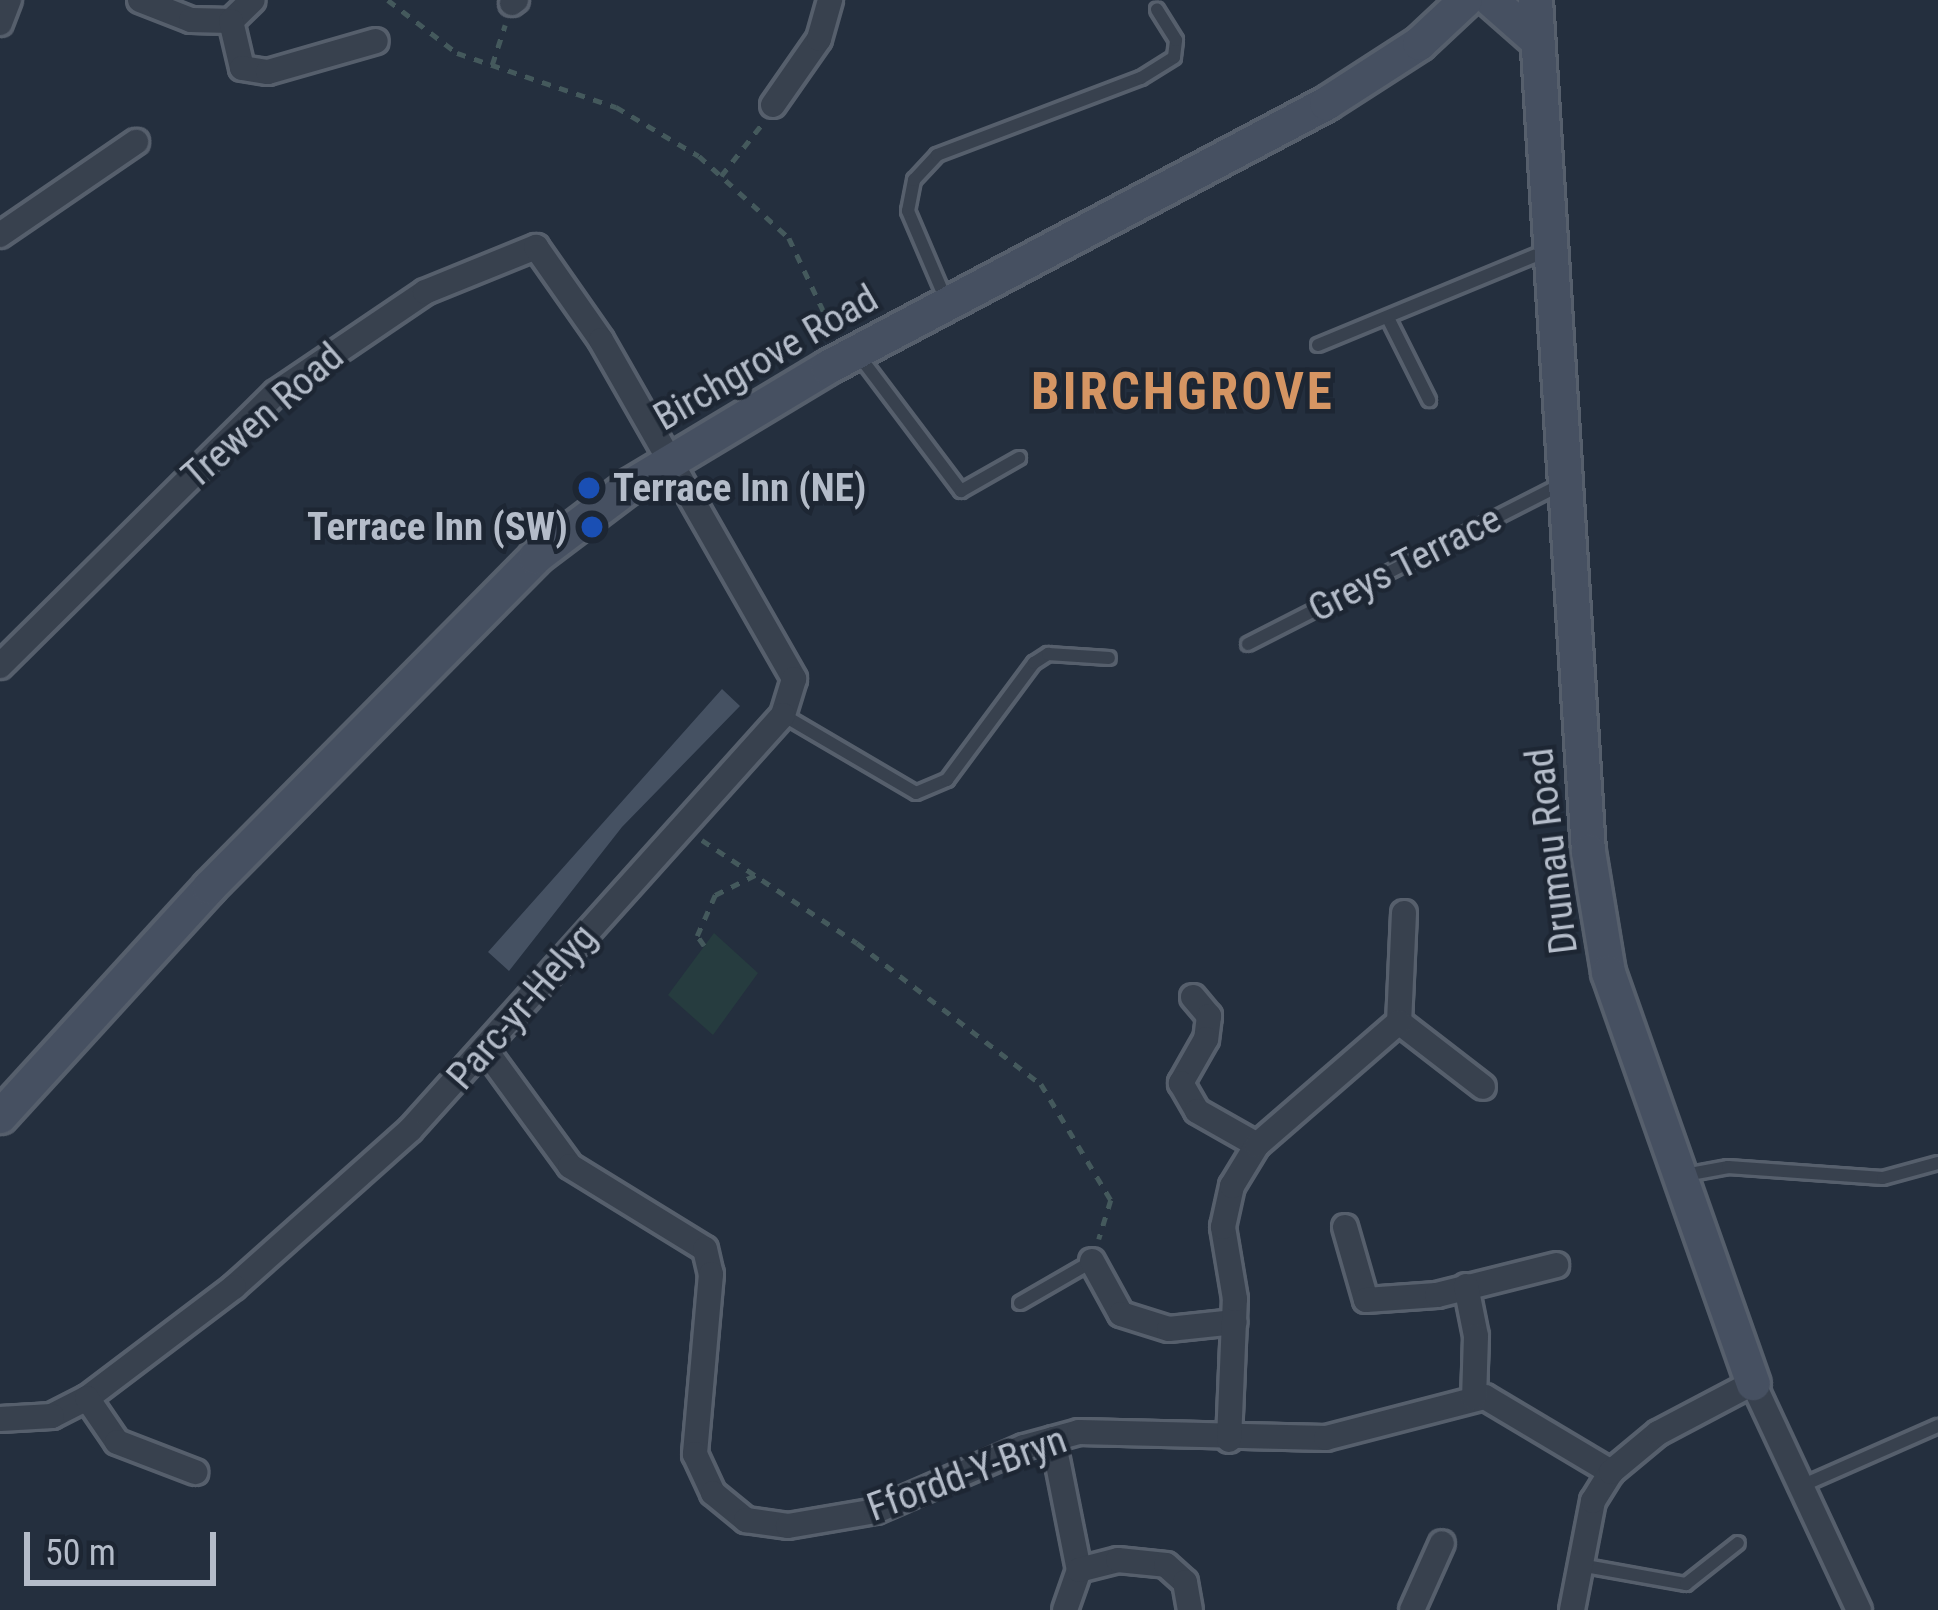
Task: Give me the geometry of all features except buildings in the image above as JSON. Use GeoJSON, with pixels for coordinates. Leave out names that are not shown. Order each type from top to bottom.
{"type":"FeatureCollection","features":[{"type":"Feature","properties":{"kind":"main road","name":"Birchgrove Road"},"geometry":{"type":"LineString","coordinates":[[0,1116],[452,638],[535,557],[671,462],[850,355],[1326,104],[1419,43],[1465,0]]}},
{"type":"Feature","properties":{"kind":"main road"},"geometry":{"type":"LineString","coordinates":[[1491,0],[1533,37]]}},
{"type":"Feature","properties":{"kind":"main road","name":"Drumau Road"},"geometry":{"type":"LineString","coordinates":[[1535,0],[1533,37],[1562,484],[1598,911],[1608,972],[1753,1383]]}},
{"type":"Feature","properties":{"kind":"street"},"geometry":{"type":"LineString","coordinates":[[0,23],[9,0]]}},
{"type":"Feature","properties":{"kind":"street"},"geometry":{"type":"LineString","coordinates":[[140,0],[191,20],[231,21],[253,0]]}},
{"type":"Feature","properties":{"kind":"street"},"geometry":{"type":"LineString","coordinates":[[773,104],[819,39],[830,0]]}},
{"type":"Feature","properties":{"kind":"street"},"geometry":{"type":"LineString","coordinates":[[231,21],[242,68],[268,72],[376,41]]}},
{"type":"Feature","properties":{"kind":"street"},"geometry":{"type":"LineString","coordinates":[[1,238],[136,142]]}},
{"type":"Feature","properties":{"kind":"street","name":"Trewen Road"},"geometry":{"type":"LineString","coordinates":[[0,666],[276,393],[424,292],[536,247],[671,462]]}},
{"type":"Feature","properties":{"kind":"street"},"geometry":{"type":"LineString","coordinates":[[671,462],[794,679],[783,715]]}},
{"type":"Feature","properties":{"kind":"street","name":"Parc-yr-Helyg"},"geometry":{"type":"LineString","coordinates":[[0,1419],[52,1417],[87,1398],[234,1287],[488,1052],[682,824],[783,715]]}},
{"type":"Feature","properties":{"kind":"street"},"geometry":{"type":"LineString","coordinates":[[1228,1440],[1235,1322],[1223,1227],[1232,1186],[1257,1145],[1399,1022],[1405,913]]}},
{"type":"Feature","properties":{"kind":"street"},"geometry":{"type":"LineString","coordinates":[[1193,998],[1209,1016],[1207,1039],[1180,1082],[1197,1112],[1257,1145]]}},
{"type":"Feature","properties":{"kind":"street"},"geometry":{"type":"LineString","coordinates":[[1399,1022],[1483,1087]]}},
{"type":"Feature","properties":{"kind":"street","name":"Ffordd-Y-Bryn"},"geometry":{"type":"LineString","coordinates":[[488,1052],[570,1166],[705,1249],[710,1274],[695,1454],[701,1476],[729,1510],[788,1526],[876,1511],[1053,1439],[1126,1427],[1228,1440],[1326,1438],[1474,1398]]}},
{"type":"Feature","properties":{"kind":"street"},"geometry":{"type":"LineString","coordinates":[[1345,1227],[1366,1300],[1466,1286],[1556,1264]]}},
{"type":"Feature","properties":{"kind":"street"},"geometry":{"type":"LineString","coordinates":[[1092,1262],[1121,1314],[1169,1329],[1235,1322]]}},
{"type":"Feature","properties":{"kind":"street"},"geometry":{"type":"LineString","coordinates":[[1466,1286],[1476,1336],[1474,1398],[1509,1407],[1611,1472]]}},
{"type":"Feature","properties":{"kind":"street"},"geometry":{"type":"LineString","coordinates":[[1572,1610],[1593,1501],[1611,1472],[1658,1432],[1753,1383]]}},
{"type":"Feature","properties":{"kind":"street","name":"Drumau Road"},"geometry":{"type":"LineString","coordinates":[[1753,1383],[1859,1610]]}},
{"type":"Feature","properties":{"kind":"street"},"geometry":{"type":"LineString","coordinates":[[87,1398],[117,1442],[195,1472]]}},
{"type":"Feature","properties":{"kind":"street"},"geometry":{"type":"LineString","coordinates":[[1053,1439],[1079,1570],[1065,1610]]}},
{"type":"Feature","properties":{"kind":"street"},"geometry":{"type":"LineString","coordinates":[[1412,1610],[1442,1543]]}},
{"type":"Feature","properties":{"kind":"street"},"geometry":{"type":"LineString","coordinates":[[1079,1570],[1118,1560],[1166,1565],[1185,1582],[1190,1610]]}},
{"type":"Feature","properties":{"kind":"lane"},"geometry":{"type":"LineString","coordinates":[[946,302],[908,211],[914,180],[938,155],[1141,78],[1174,57],[1176,40],[1157,10]]}},
{"type":"Feature","properties":{"kind":"lane"},"geometry":{"type":"LineString","coordinates":[[1318,345],[1549,250]]}},
{"type":"Feature","properties":{"kind":"lane"},"geometry":{"type":"LineString","coordinates":[[1388,318],[1430,400]]}},
{"type":"Feature","properties":{"kind":"lane"},"geometry":{"type":"LineString","coordinates":[[850,355],[961,491],[1019,458]]}},
{"type":"Feature","properties":{"kind":"lane","name":"Greys Terrace"},"geometry":{"type":"LineString","coordinates":[[1248,644],[1562,484]]}},
{"type":"Feature","properties":{"kind":"lane"},"geometry":{"type":"LineString","coordinates":[[783,715],[916,793],[947,780],[1034,663],[1048,654],[1109,658]]}},
{"type":"Feature","properties":{"kind":"lane"},"geometry":{"type":"LineString","coordinates":[[1677,1177],[1728,1167],[1883,1178],[1938,1163]]}},
{"type":"Feature","properties":{"kind":"lane"},"geometry":{"type":"LineString","coordinates":[[1020,1303],[1092,1262]]}},
{"type":"Feature","properties":{"kind":"lane"},"geometry":{"type":"LineString","coordinates":[[1801,1486],[1938,1426]]}},
{"type":"Feature","properties":{"kind":"lane"},"geometry":{"type":"LineString","coordinates":[[1580,1565],[1686,1584],[1738,1543]]}},
{"type":"Feature","properties":{"kind":"path"},"geometry":{"type":"LineString","coordinates":[[388,0],[442,45],[616,107],[721,176],[806,263],[850,355]]}},
{"type":"Feature","properties":{"kind":"path"},"geometry":{"type":"LineString","coordinates":[[492,65],[514,1]]}},
{"type":"Feature","properties":{"kind":"path"},"geometry":{"type":"LineString","coordinates":[[721,176],[773,104]]}},
{"type":"Feature","properties":{"kind":"path"},"geometry":{"type":"LineString","coordinates":[[682,824],[757,874],[1040,1084],[1112,1200],[1092,1262]]}},
{"type":"Feature","properties":{"kind":"path"},"geometry":{"type":"LineString","coordinates":[[704,946],[697,936],[715,896],[757,874]]}},
{"type":"Feature","properties":{"kind":"green space"},"geometry":{"type":"Polygon","coordinates":[[[714,933],[758,973],[713,1035],[668,995],[714,933]]]}},
{"type":"Feature","properties":{"kind":"place","name":"Terrace Inn (NE)"},"geometry":{"type":"Point","coordinates":[589,488]}},
{"type":"Feature","properties":{"kind":"place","name":"Terrace Inn (SW)"},"geometry":{"type":"Point","coordinates":[592,527]}},
{"type":"Feature","properties":{"kind":"district","name":"BIRCHGROVE"},"geometry":{"type":"Point","coordinates":[1183,392]}}]}
